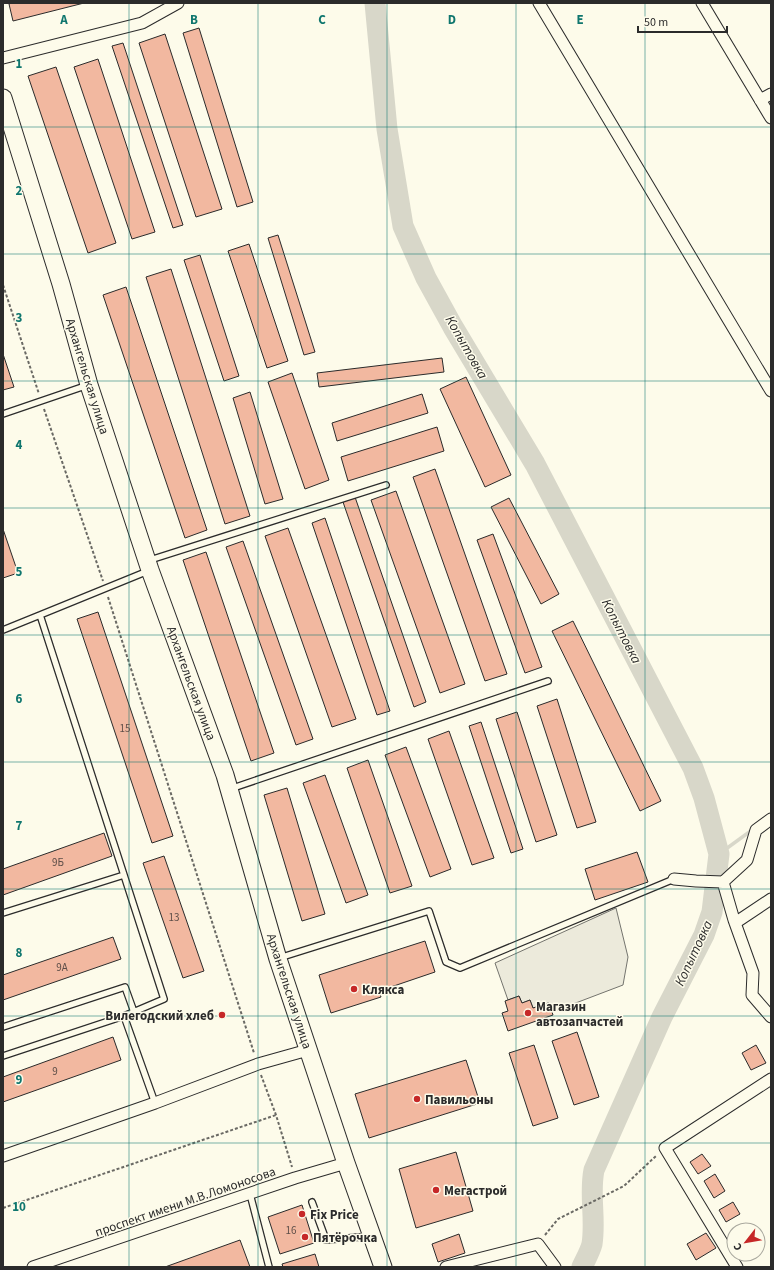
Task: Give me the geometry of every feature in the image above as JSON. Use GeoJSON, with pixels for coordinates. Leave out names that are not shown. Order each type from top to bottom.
{"type":"FeatureCollection","features":[{"type":"Feature","properties":{"kind":"main road","name":"Архангельская улица"},"geometry":{"type":"LineString","coordinates":[[3,98],[11,134],[61,284],[89,385],[149,566],[230,789],[278,959],[382,1267]]}},
{"type":"Feature","properties":{"kind":"street"},"geometry":{"type":"LineString","coordinates":[[3,58],[142,23],[178,3]]}},
{"type":"Feature","properties":{"kind":"street"},"geometry":{"type":"LineString","coordinates":[[539,3],[771,391]]}},
{"type":"Feature","properties":{"kind":"street"},"geometry":{"type":"LineString","coordinates":[[702,3],[771,118]]}},
{"type":"Feature","properties":{"kind":"street"},"geometry":{"type":"LineString","coordinates":[[760,100],[771,94]]}},
{"type":"Feature","properties":{"kind":"street"},"geometry":{"type":"LineString","coordinates":[[674,879],[723,882],[747,860],[756,830],[771,819]]}},
{"type":"Feature","properties":{"kind":"street"},"geometry":{"type":"LineString","coordinates":[[723,882],[753,973],[752,995],[771,1017]]}},
{"type":"Feature","properties":{"kind":"street"},"geometry":{"type":"LineString","coordinates":[[735,922],[771,899]]}},
{"type":"Feature","properties":{"kind":"street"},"geometry":{"type":"LineString","coordinates":[[3,1156],[155,1103],[258,1064],[308,1050]]}},
{"type":"Feature","properties":{"kind":"street"},"geometry":{"type":"LineString","coordinates":[[737,1267],[665,1148],[771,1079]]}},
{"type":"Feature","properties":{"kind":"street","name":"проспект имени М.В.Ломоносова"},"geometry":{"type":"LineString","coordinates":[[33,1267],[295,1178],[346,1163]]}},
{"type":"Feature","properties":{"kind":"street"},"geometry":{"type":"LineString","coordinates":[[446,1267],[538,1244],[555,1267]]}},
{"type":"Feature","properties":{"kind":"lane"},"geometry":{"type":"LineString","coordinates":[[3,414],[89,385]]}},
{"type":"Feature","properties":{"kind":"lane"},"geometry":{"type":"LineString","coordinates":[[3,630],[106,589],[149,566],[386,485]]}},
{"type":"Feature","properties":{"kind":"lane"},"geometry":{"type":"LineString","coordinates":[[3,1056],[124,1016],[164,999],[40,615]]}},
{"type":"Feature","properties":{"kind":"lane"},"geometry":{"type":"LineString","coordinates":[[230,789],[548,681]]}},
{"type":"Feature","properties":{"kind":"lane"},"geometry":{"type":"LineString","coordinates":[[3,913],[124,875]]}},
{"type":"Feature","properties":{"kind":"lane"},"geometry":{"type":"LineString","coordinates":[[278,959],[429,911],[446,962],[460,968],[674,879]]}},
{"type":"Feature","properties":{"kind":"lane"},"geometry":{"type":"LineString","coordinates":[[3,1026],[125,987],[134,1012]]}},
{"type":"Feature","properties":{"kind":"lane"},"geometry":{"type":"LineString","coordinates":[[124,1016],[155,1103]]}},
{"type":"Feature","properties":{"kind":"lane"},"geometry":{"type":"LineString","coordinates":[[250,1194],[269,1267]]}},
{"type":"Feature","properties":{"kind":"lane"},"geometry":{"type":"LineString","coordinates":[[312,1202],[326,1240],[371,1236]]}},
{"type":"Feature","properties":{"kind":"path"},"geometry":{"type":"LineString","coordinates":[[3,285],[106,589],[295,1178]]}},
{"type":"Feature","properties":{"kind":"path"},"geometry":{"type":"LineString","coordinates":[[3,1208],[276,1115]]}},
{"type":"Feature","properties":{"kind":"path"},"geometry":{"type":"LineString","coordinates":[[538,1244],[558,1218],[624,1186],[665,1148]]}},
{"type":"Feature","properties":{"kind":"shaded area"},"geometry":{"type":"Polygon","coordinates":[[[616,908],[628,957],[623,985],[552,1012],[548,1003],[533,1008],[530,1000],[522,1003],[519,996],[508,1000],[495,963],[616,908]]]}},
{"type":"Feature","properties":{"kind":"building"},"geometry":{"type":"Polygon","coordinates":[[[84,3],[13,21],[9,4],[84,3]]]}},
{"type":"Feature","properties":{"kind":"building"},"geometry":{"type":"Polygon","coordinates":[[[199,28],[253,202],[237,207],[183,33],[199,28]]]}},
{"type":"Feature","properties":{"kind":"building"},"geometry":{"type":"Polygon","coordinates":[[[165,34],[222,209],[196,217],[139,43],[165,34]]]}},
{"type":"Feature","properties":{"kind":"building"},"geometry":{"type":"Polygon","coordinates":[[[123,43],[183,225],[173,228],[112,46],[123,43]]]}},
{"type":"Feature","properties":{"kind":"building"},"geometry":{"type":"Polygon","coordinates":[[[98,59],[155,232],[132,239],[74,67],[98,59]]]}},
{"type":"Feature","properties":{"kind":"building"},"geometry":{"type":"Polygon","coordinates":[[[56,67],[116,243],[88,253],[28,76],[56,67]]]}},
{"type":"Feature","properties":{"kind":"building"},"geometry":{"type":"Polygon","coordinates":[[[278,235],[315,352],[304,355],[268,238],[278,235]]]}},
{"type":"Feature","properties":{"kind":"building"},"geometry":{"type":"Polygon","coordinates":[[[249,244],[288,361],[267,368],[228,251],[249,244]]]}},
{"type":"Feature","properties":{"kind":"building"},"geometry":{"type":"Polygon","coordinates":[[[200,255],[239,376],[224,381],[184,260],[200,255]]]}},
{"type":"Feature","properties":{"kind":"building"},"geometry":{"type":"Polygon","coordinates":[[[171,269],[250,516],[225,524],[146,277],[171,269]]]}},
{"type":"Feature","properties":{"kind":"building"},"geometry":{"type":"Polygon","coordinates":[[[126,287],[207,530],[185,538],[103,295],[126,287]]]}},
{"type":"Feature","properties":{"kind":"building"},"geometry":{"type":"Polygon","coordinates":[[[3,354],[14,387],[3,390],[3,354]]]}},
{"type":"Feature","properties":{"kind":"building"},"geometry":{"type":"Polygon","coordinates":[[[442,358],[444,372],[319,387],[317,373],[442,358]]]}},
{"type":"Feature","properties":{"kind":"building"},"geometry":{"type":"Polygon","coordinates":[[[292,373],[329,480],[305,489],[268,382],[292,373]]]}},
{"type":"Feature","properties":{"kind":"building"},"geometry":{"type":"Polygon","coordinates":[[[466,377],[511,475],[485,487],[440,389],[466,377]]]}},
{"type":"Feature","properties":{"kind":"building"},"geometry":{"type":"Polygon","coordinates":[[[250,392],[283,499],[265,504],[233,398],[250,392]]]}},
{"type":"Feature","properties":{"kind":"building"},"geometry":{"type":"Polygon","coordinates":[[[422,394],[428,413],[337,441],[332,423],[422,394]]]}},
{"type":"Feature","properties":{"kind":"building"},"geometry":{"type":"Polygon","coordinates":[[[437,427],[444,451],[348,481],[341,457],[437,427]]]}},
{"type":"Feature","properties":{"kind":"building"},"geometry":{"type":"Polygon","coordinates":[[[435,469],[507,674],[485,681],[413,477],[435,469]]]}},
{"type":"Feature","properties":{"kind":"building"},"geometry":{"type":"Polygon","coordinates":[[[396,491],[465,684],[440,693],[371,500],[396,491]]]}},
{"type":"Feature","properties":{"kind":"building"},"geometry":{"type":"Polygon","coordinates":[[[355,497],[426,702],[414,707],[343,502],[355,497]]]}},
{"type":"Feature","properties":{"kind":"building"},"geometry":{"type":"Polygon","coordinates":[[[509,498],[559,594],[541,604],[491,507],[509,498]]]}},
{"type":"Feature","properties":{"kind":"building"},"geometry":{"type":"Polygon","coordinates":[[[325,518],[390,711],[377,715],[312,523],[325,518]]]}},
{"type":"Feature","properties":{"kind":"building"},"geometry":{"type":"Polygon","coordinates":[[[288,528],[356,719],[332,727],[265,536],[288,528]]]}},
{"type":"Feature","properties":{"kind":"building"},"geometry":{"type":"Polygon","coordinates":[[[3,529],[18,573],[3,578],[3,529]]]}},
{"type":"Feature","properties":{"kind":"building"},"geometry":{"type":"Polygon","coordinates":[[[493,534],[542,667],[525,673],[477,540],[493,534]]]}},
{"type":"Feature","properties":{"kind":"building"},"geometry":{"type":"Polygon","coordinates":[[[243,541],[313,739],[296,745],[226,547],[243,541]]]}},
{"type":"Feature","properties":{"kind":"building"},"geometry":{"type":"Polygon","coordinates":[[[206,552],[274,753],[251,761],[183,560],[206,552]]]}},
{"type":"Feature","properties":{"kind":"building"},"geometry":{"type":"Polygon","coordinates":[[[98,612],[173,836],[152,843],[77,619],[98,612]]]}},
{"type":"Feature","properties":{"kind":"building"},"geometry":{"type":"Polygon","coordinates":[[[573,621],[661,801],[640,811],[552,631],[573,621]]]}},
{"type":"Feature","properties":{"kind":"building"},"geometry":{"type":"Polygon","coordinates":[[[557,699],[596,822],[577,828],[537,706],[557,699]]]}},
{"type":"Feature","properties":{"kind":"building"},"geometry":{"type":"Polygon","coordinates":[[[517,712],[557,835],[536,842],[496,719],[517,712]]]}},
{"type":"Feature","properties":{"kind":"building"},"geometry":{"type":"Polygon","coordinates":[[[481,722],[523,849],[511,853],[469,726],[481,722]]]}},
{"type":"Feature","properties":{"kind":"building"},"geometry":{"type":"Polygon","coordinates":[[[449,731],[494,858],[472,865],[428,739],[449,731]]]}},
{"type":"Feature","properties":{"kind":"building"},"geometry":{"type":"Polygon","coordinates":[[[406,747],[451,869],[430,877],[385,755],[406,747]]]}},
{"type":"Feature","properties":{"kind":"building"},"geometry":{"type":"Polygon","coordinates":[[[368,760],[412,886],[390,893],[347,768],[368,760]]]}},
{"type":"Feature","properties":{"kind":"building"},"geometry":{"type":"Polygon","coordinates":[[[325,775],[368,895],[346,903],[303,783],[325,775]]]}},
{"type":"Feature","properties":{"kind":"building"},"geometry":{"type":"Polygon","coordinates":[[[287,788],[325,914],[302,921],[264,795],[287,788]]]}},
{"type":"Feature","properties":{"kind":"building"},"geometry":{"type":"Polygon","coordinates":[[[104,833],[112,856],[3,895],[3,869],[104,833]]]}},
{"type":"Feature","properties":{"kind":"building"},"geometry":{"type":"Polygon","coordinates":[[[637,852],[648,882],[595,900],[585,869],[637,852]]]}},
{"type":"Feature","properties":{"kind":"building"},"geometry":{"type":"Polygon","coordinates":[[[164,856],[204,971],[183,978],[143,863],[164,856]]]}},
{"type":"Feature","properties":{"kind":"building"},"geometry":{"type":"Polygon","coordinates":[[[113,937],[121,959],[3,1000],[3,975],[113,937]]]}},
{"type":"Feature","properties":{"kind":"building"},"geometry":{"type":"Polygon","coordinates":[[[425,941],[435,972],[379,991],[381,997],[331,1013],[319,975],[425,941]]]}},
{"type":"Feature","properties":{"kind":"building","name":"Магазин автозапчастей"},"geometry":{"type":"Polygon","coordinates":[[[519,996],[522,1003],[530,1000],[533,1008],[549,1003],[553,1015],[508,1031],[502,1013],[508,1011],[505,1001],[519,996]]]}},
{"type":"Feature","properties":{"kind":"building"},"geometry":{"type":"Polygon","coordinates":[[[577,1032],[599,1097],[574,1105],[552,1041],[577,1032]]]}},
{"type":"Feature","properties":{"kind":"building"},"geometry":{"type":"Polygon","coordinates":[[[113,1037],[121,1060],[3,1102],[3,1077],[113,1037]]]}},
{"type":"Feature","properties":{"kind":"building"},"geometry":{"type":"Polygon","coordinates":[[[534,1045],[558,1118],[533,1126],[509,1053],[534,1045]]]}},
{"type":"Feature","properties":{"kind":"building"},"geometry":{"type":"Polygon","coordinates":[[[756,1045],[766,1063],[751,1070],[742,1053],[756,1045]]]}},
{"type":"Feature","properties":{"kind":"building","name":"Павильоны"},"geometry":{"type":"Polygon","coordinates":[[[466,1060],[480,1103],[369,1138],[355,1094],[466,1060]]]}},
{"type":"Feature","properties":{"kind":"building","name":"Мегастрой"},"geometry":{"type":"Polygon","coordinates":[[[456,1152],[473,1211],[416,1228],[399,1169],[456,1152]]]}},
{"type":"Feature","properties":{"kind":"building"},"geometry":{"type":"Polygon","coordinates":[[[702,1154],[711,1166],[698,1174],[690,1162],[702,1154]]]}},
{"type":"Feature","properties":{"kind":"building"},"geometry":{"type":"Polygon","coordinates":[[[715,1174],[725,1191],[714,1198],[704,1181],[715,1174]]]}},
{"type":"Feature","properties":{"kind":"building"},"geometry":{"type":"Polygon","coordinates":[[[733,1202],[740,1214],[726,1222],[719,1210],[733,1202]]]}},
{"type":"Feature","properties":{"kind":"building"},"geometry":{"type":"Polygon","coordinates":[[[302,1205],[314,1243],[280,1254],[268,1217],[302,1205]]]}},
{"type":"Feature","properties":{"kind":"building"},"geometry":{"type":"Polygon","coordinates":[[[706,1233],[716,1248],[696,1260],[687,1244],[706,1233]]]}},
{"type":"Feature","properties":{"kind":"building"},"geometry":{"type":"Polygon","coordinates":[[[459,1234],[465,1253],[438,1262],[432,1244],[459,1234]]]}},
{"type":"Feature","properties":{"kind":"building"},"geometry":{"type":"Polygon","coordinates":[[[240,1240],[250,1267],[165,1267],[240,1240]]]}},
{"type":"Feature","properties":{"kind":"building"},"geometry":{"type":"Polygon","coordinates":[[[315,1254],[319,1267],[283,1267],[282,1264],[315,1254]]]}},
{"type":"Feature","properties":{"kind":"waterway","name":"Копытовка"},"geometry":{"type":"LineString","coordinates":[[375,3],[387,129],[403,226],[426,278],[453,327],[535,464],[693,768],[704,798],[719,854],[712,912],[704,935],[662,1017],[594,1170],[592,1188],[592,1244],[582,1267]]}},
{"type":"Feature","properties":{"kind":"waterway"},"geometry":{"type":"LineString","coordinates":[[719,854],[752,830]]}},
{"type":"Feature","properties":{"kind":"place","name":"Клякса"},"geometry":{"type":"Point","coordinates":[354,989]}},
{"type":"Feature","properties":{"kind":"place","name":"Магазин автозапчастей"},"geometry":{"type":"Point","coordinates":[528,1013]}},
{"type":"Feature","properties":{"kind":"place","name":"Вилегодский хлеб"},"geometry":{"type":"Point","coordinates":[222,1015]}},
{"type":"Feature","properties":{"kind":"place","name":"Павильоны"},"geometry":{"type":"Point","coordinates":[417,1099]}},
{"type":"Feature","properties":{"kind":"place","name":"Мегастрой"},"geometry":{"type":"Point","coordinates":[436,1190]}},
{"type":"Feature","properties":{"kind":"place","name":"Fix Price"},"geometry":{"type":"Point","coordinates":[302,1214]}},
{"type":"Feature","properties":{"kind":"place","name":"Пятёрочка"},"geometry":{"type":"Point","coordinates":[305,1237]}}]}
